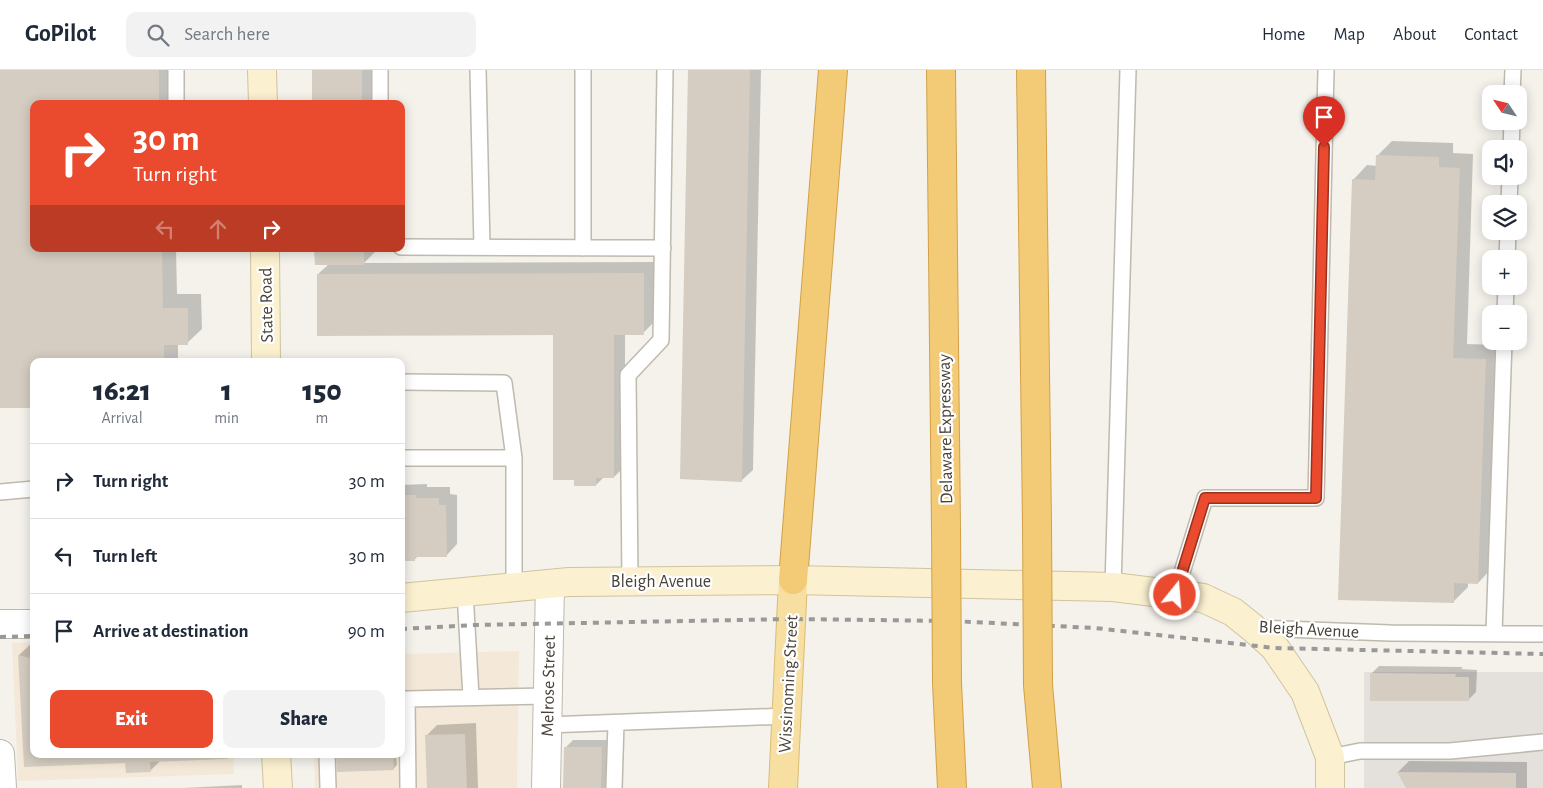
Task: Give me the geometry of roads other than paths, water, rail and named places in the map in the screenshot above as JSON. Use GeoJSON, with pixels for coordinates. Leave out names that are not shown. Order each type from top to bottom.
{"type":"FeatureCollection","features":[{"type":"Feature","properties":{"kind":"highway"},"geometry":{"type":"LineString","coordinates":[[793,580],[832,70]]}},
{"type":"Feature","properties":{"kind":"highway","name":"Delaware Expressway"},"geometry":{"type":"LineString","coordinates":[[941,70],[947,683],[952,788]]}},
{"type":"Feature","properties":{"kind":"highway"},"geometry":{"type":"LineString","coordinates":[[1031,70],[1039,788]]}},
{"type":"Feature","properties":{"kind":"highway"},"geometry":{"type":"LineString","coordinates":[[1038,685],[1047,788]]}},
{"type":"Feature","properties":{"kind":"main road"},"geometry":{"type":"LineString","coordinates":[[262,70],[263,100]]}},
{"type":"Feature","properties":{"kind":"main road","name":"State Road"},"geometry":{"type":"LineString","coordinates":[[265,252],[266,358]]}},
{"type":"Feature","properties":{"kind":"main road","name":"Bleigh Avenue"},"geometry":{"type":"LineString","coordinates":[[405,598],[550,584],[630,581],[793,580],[1113,587],[1211,600],[1233,612],[1253,628]]}},
{"type":"Feature","properties":{"kind":"main road","name":"Wissinoming Street"},"geometry":{"type":"LineString","coordinates":[[783,788],[793,580]]}},
{"type":"Feature","properties":{"kind":"main road"},"geometry":{"type":"LineString","coordinates":[[1253,628],[1275,648],[1305,692],[1330,756],[1330,788]]}},
{"type":"Feature","properties":{"kind":"main road"},"geometry":{"type":"LineString","coordinates":[[276,758],[278,788]]}},
{"type":"Feature","properties":{"kind":"street","name":"Melrose Street"},"geometry":{"type":"LineString","coordinates":[[546,788],[550,584]]}},
{"type":"Feature","properties":{"kind":"street"},"geometry":{"type":"LineString","coordinates":[[0,624],[30,624]]}},
{"type":"Feature","properties":{"kind":"street"},"geometry":{"type":"LineString","coordinates":[[0,754],[2,788]]}},
{"type":"Feature","properties":{"kind":"lane"},"geometry":{"type":"LineString","coordinates":[[176,70],[176,100]]}},
{"type":"Feature","properties":{"kind":"lane"},"geometry":{"type":"LineString","coordinates":[[380,70],[380,100]]}},
{"type":"Feature","properties":{"kind":"lane"},"geometry":{"type":"LineString","coordinates":[[478,70],[482,247]]}},
{"type":"Feature","properties":{"kind":"lane"},"geometry":{"type":"LineString","coordinates":[[583,70],[583,248]]}},
{"type":"Feature","properties":{"kind":"lane"},"geometry":{"type":"LineString","coordinates":[[630,581],[628,375],[661,340],[665,70]]}},
{"type":"Feature","properties":{"kind":"lane"},"geometry":{"type":"LineString","coordinates":[[1113,587],[1128,70]]}},
{"type":"Feature","properties":{"kind":"lane"},"geometry":{"type":"LineString","coordinates":[[1175,595],[1205,498],[1316,498],[1326,70]]}},
{"type":"Feature","properties":{"kind":"lane"},"geometry":{"type":"LineString","coordinates":[[1512,85],[1513,70]]}},
{"type":"Feature","properties":{"kind":"lane"},"geometry":{"type":"LineString","coordinates":[[405,247],[663,248]]}},
{"type":"Feature","properties":{"kind":"lane"},"geometry":{"type":"LineString","coordinates":[[1494,633],[1504,350]]}},
{"type":"Feature","properties":{"kind":"lane"},"geometry":{"type":"LineString","coordinates":[[405,382],[504,383],[514,458],[514,587]]}},
{"type":"Feature","properties":{"kind":"lane"},"geometry":{"type":"LineString","coordinates":[[405,458],[514,458]]}},
{"type":"Feature","properties":{"kind":"lane"},"geometry":{"type":"LineString","coordinates":[[0,492],[30,489]]}},
{"type":"Feature","properties":{"kind":"lane"},"geometry":{"type":"LineString","coordinates":[[465,592],[471,697]]}},
{"type":"Feature","properties":{"kind":"lane","name":"Bleigh Avenue"},"geometry":{"type":"LineString","coordinates":[[1253,628],[1390,633],[1543,634]]}},
{"type":"Feature","properties":{"kind":"lane"},"geometry":{"type":"LineString","coordinates":[[405,698],[548,696]]}},
{"type":"Feature","properties":{"kind":"lane"},"geometry":{"type":"LineString","coordinates":[[547,725],[787,716]]}},
{"type":"Feature","properties":{"kind":"lane"},"geometry":{"type":"LineString","coordinates":[[405,720],[408,788]]}},
{"type":"Feature","properties":{"kind":"lane"},"geometry":{"type":"LineString","coordinates":[[614,788],[616,723]]}},
{"type":"Feature","properties":{"kind":"lane"},"geometry":{"type":"LineString","coordinates":[[1330,756],[1360,752],[1450,751],[1543,742]]}},
{"type":"Feature","properties":{"kind":"lane"},"geometry":{"type":"LineString","coordinates":[[327,758],[328,788]]}},
{"type":"Feature","properties":{"kind":"railway"},"geometry":{"type":"LineString","coordinates":[[405,629],[475,625],[791,619],[952,621],[1095,628],[1275,648],[1543,654]]}},
{"type":"Feature","properties":{"kind":"railway"},"geometry":{"type":"LineString","coordinates":[[0,637],[30,636]]}}]}
